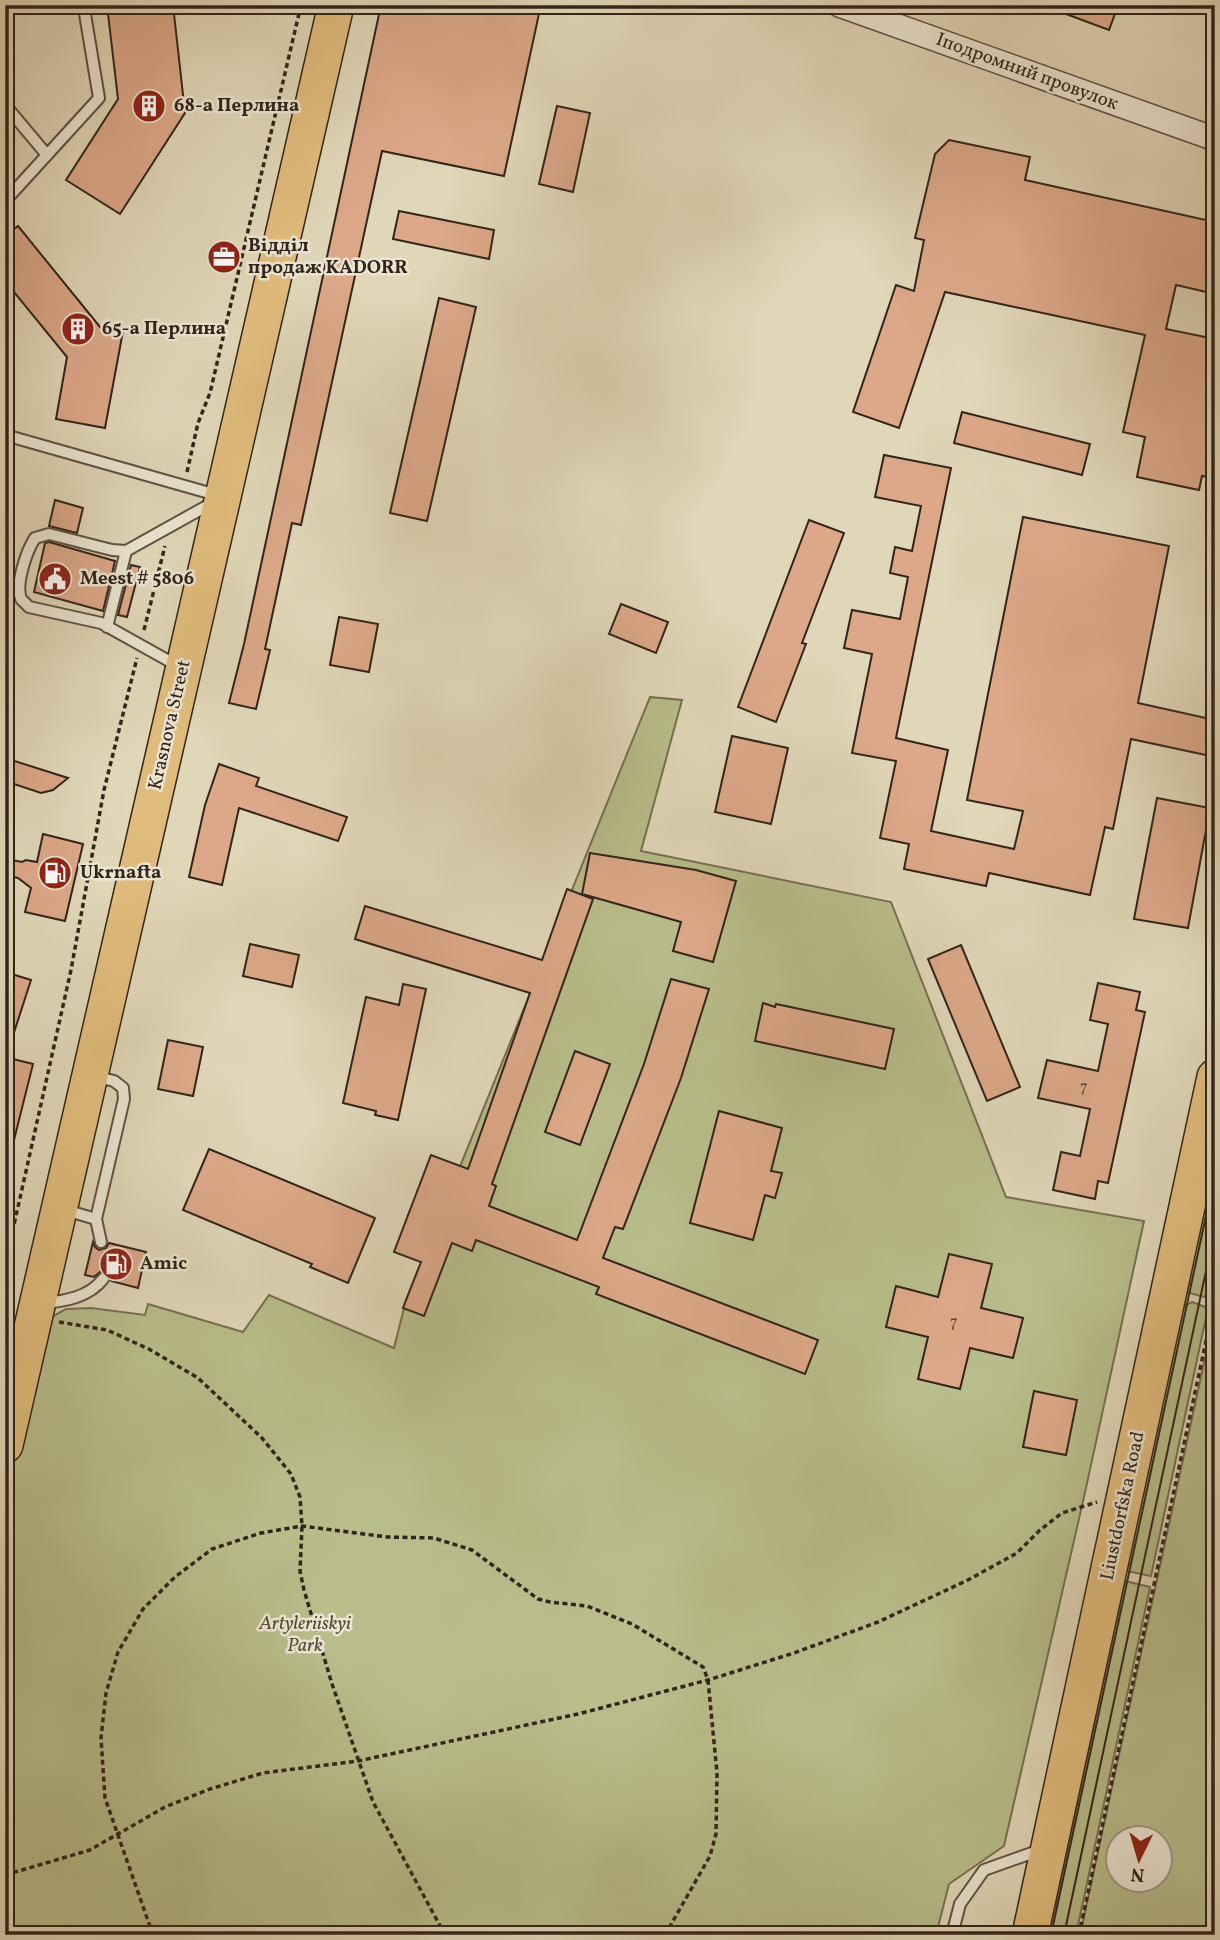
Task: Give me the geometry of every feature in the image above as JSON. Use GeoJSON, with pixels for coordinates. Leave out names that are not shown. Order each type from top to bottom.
{"type":"FeatureCollection","features":[{"type":"Feature","properties":{"kind":"main road","name":"Krasnova Street"},"geometry":{"type":"LineString","coordinates":[[5,1445],[336,5]]}},
{"type":"Feature","properties":{"kind":"main road","name":"Liustdorfska Road"},"geometry":{"type":"LineString","coordinates":[[1030,1935],[1215,1077]]}},
{"type":"Feature","properties":{"kind":"street","name":"Іподромний провулок"},"geometry":{"type":"LineString","coordinates":[[839,5],[1215,139]]}},
{"type":"Feature","properties":{"kind":"lane"},"geometry":{"type":"LineString","coordinates":[[5,201],[99,98],[85,15]]}},
{"type":"Feature","properties":{"kind":"lane"},"geometry":{"type":"LineString","coordinates":[[5,105],[47,155]]}},
{"type":"Feature","properties":{"kind":"lane"},"geometry":{"type":"LineString","coordinates":[[5,435],[223,497]]}},
{"type":"Feature","properties":{"kind":"lane"},"geometry":{"type":"LineString","coordinates":[[183,668],[101,623],[29,607],[21,599],[19,585],[28,548],[35,537],[49,534],[126,551],[223,497]]}},
{"type":"Feature","properties":{"kind":"lane"},"geometry":{"type":"LineString","coordinates":[[107,626],[126,551]]}},
{"type":"Feature","properties":{"kind":"lane"},"geometry":{"type":"LineString","coordinates":[[90,1075],[114,1081],[122,1088],[124,1099],[96,1219],[102,1242]]}},
{"type":"Feature","properties":{"kind":"lane"},"geometry":{"type":"LineString","coordinates":[[60,1208],[96,1219]]}},
{"type":"Feature","properties":{"kind":"lane"},"geometry":{"type":"LineString","coordinates":[[33,1322],[63,1301],[91,1291],[103,1279]]}},
{"type":"Feature","properties":{"kind":"lane"},"geometry":{"type":"LineString","coordinates":[[952,1935],[960,1904],[984,1870],[1049,1847]]}},
{"type":"Feature","properties":{"kind":"path"},"geometry":{"type":"LineString","coordinates":[[187,473],[198,423],[210,393],[301,5]]}},
{"type":"Feature","properties":{"kind":"path"},"geometry":{"type":"LineString","coordinates":[[225,261],[240,264]]}},
{"type":"Feature","properties":{"kind":"path"},"geometry":{"type":"LineString","coordinates":[[5,1265],[71,970],[104,790],[171,524]]}},
{"type":"Feature","properties":{"kind":"path"},"geometry":{"type":"LineString","coordinates":[[1079,1935],[1215,1299]]}},
{"type":"Feature","properties":{"kind":"path"},"geometry":{"type":"LineString","coordinates":[[33,1322],[107,1331],[149,1349],[198,1378],[262,1438],[291,1474],[300,1497],[300,1571],[331,1684],[373,1802],[445,1935]]}},
{"type":"Feature","properties":{"kind":"path"},"geometry":{"type":"LineString","coordinates":[[5,1875],[90,1850],[165,1807],[210,1789],[263,1773],[358,1761],[578,1714],[708,1680],[794,1653],[878,1622],[968,1580],[1017,1553],[1062,1513],[1125,1492]]}},
{"type":"Feature","properties":{"kind":"path"},"geometry":{"type":"LineString","coordinates":[[153,1935],[105,1798],[101,1738],[106,1693],[118,1652],[143,1609],[175,1577],[212,1549],[261,1534],[302,1526],[387,1537],[434,1538],[457,1544],[485,1558],[538,1599],[587,1606],[632,1624],[703,1667],[708,1680],[717,1773],[716,1834],[710,1856],[665,1935]]}},
{"type":"Feature","properties":{"kind":"green space","name":"Artyleriiskyi Park"},"geometry":{"type":"Polygon","coordinates":[[[650,697],[682,700],[641,851],[891,902],[1006,1197],[1144,1221],[1004,1846],[949,1884],[936,1935],[5,1935],[5,1474],[37,1334],[53,1316],[66,1309],[91,1308],[145,1315],[148,1304],[243,1332],[269,1295],[394,1348],[406,1300],[650,697]]]}},
{"type":"Feature","properties":{"kind":"green space"},"geometry":{"type":"Polygon","coordinates":[[[1215,1155],[1215,1277],[1212,1289],[1204,1297],[1186,1292],[1215,1155]]]}},
{"type":"Feature","properties":{"kind":"green space"},"geometry":{"type":"Polygon","coordinates":[[[1192,1302],[1208,1308],[1151,1576],[1127,1571],[1182,1307],[1192,1302]]]}},
{"type":"Feature","properties":{"kind":"green space"},"geometry":{"type":"Polygon","coordinates":[[[1215,1312],[1215,1935],[1080,1935],[1215,1312]]]}},
{"type":"Feature","properties":{"kind":"green space"},"geometry":{"type":"Polygon","coordinates":[[[1125,1581],[1150,1587],[1076,1935],[1049,1935],[1125,1581]]]}},
{"type":"Feature","properties":{"kind":"building","name":"68-а Перлина"},"geometry":{"type":"Polygon","coordinates":[[[107,5],[173,5],[185,113],[120,214],[66,180],[118,99],[107,5]]]}},
{"type":"Feature","properties":{"kind":"building"},"geometry":{"type":"Polygon","coordinates":[[[381,5],[524,5],[540,9],[504,176],[382,151],[301,525],[292,523],[265,649],[270,650],[256,709],[229,703],[244,644],[381,5]]]}},
{"type":"Feature","properties":{"kind":"building"},"geometry":{"type":"Polygon","coordinates":[[[1047,5],[1099,5],[1116,11],[1109,30],[1047,5]]]}},
{"type":"Feature","properties":{"kind":"building"},"geometry":{"type":"Polygon","coordinates":[[[557,106],[590,113],[573,192],[539,184],[557,106]]]}},
{"type":"Feature","properties":{"kind":"building"},"geometry":{"type":"Polygon","coordinates":[[[949,140],[1030,157],[1025,180],[1215,222],[1215,294],[1176,285],[1166,329],[1215,339],[1215,414],[1210,434],[1215,435],[1215,478],[1202,476],[1199,490],[1137,477],[1145,437],[1123,432],[1145,335],[945,292],[899,428],[853,412],[896,285],[914,291],[924,240],[915,238],[935,154],[949,140]]]}},
{"type":"Feature","properties":{"kind":"building"},"geometry":{"type":"Polygon","coordinates":[[[399,211],[494,230],[489,259],[393,239],[399,211]]]}},
{"type":"Feature","properties":{"kind":"building","name":"65-а Перлина"},"geometry":{"type":"Polygon","coordinates":[[[18,226],[100,327],[123,331],[105,428],[56,419],[67,357],[5,281],[5,236],[18,226]]]}},
{"type":"Feature","properties":{"kind":"building"},"geometry":{"type":"Polygon","coordinates":[[[439,298],[476,307],[427,521],[390,513],[439,298]]]}},
{"type":"Feature","properties":{"kind":"building"},"geometry":{"type":"Polygon","coordinates":[[[962,412],[1090,444],[1082,475],[954,443],[962,412]]]}},
{"type":"Feature","properties":{"kind":"building"},"geometry":{"type":"Polygon","coordinates":[[[884,455],[951,468],[896,738],[948,750],[931,831],[1014,849],[1023,811],[967,800],[1023,517],[1169,546],[1138,703],[1215,720],[1215,757],[1131,739],[1113,829],[1105,827],[1090,895],[989,873],[986,886],[904,869],[909,844],[880,838],[896,761],[852,753],[872,654],[844,648],[852,610],[900,619],[908,577],[890,573],[895,547],[912,551],[921,506],[875,497],[884,455]]]}},
{"type":"Feature","properties":{"kind":"building"},"geometry":{"type":"Polygon","coordinates":[[[55,500],[83,508],[77,533],[49,526],[55,500]]]}},
{"type":"Feature","properties":{"kind":"building"},"geometry":{"type":"Polygon","coordinates":[[[809,520],[844,533],[802,643],[806,644],[776,722],[738,707],[809,520]]]}},
{"type":"Feature","properties":{"kind":"building"},"geometry":{"type":"Polygon","coordinates":[[[45,543],[115,561],[103,611],[34,592],[45,543]]]}},
{"type":"Feature","properties":{"kind":"building"},"geometry":{"type":"Polygon","coordinates":[[[131,565],[140,567],[127,617],[118,615],[131,565]]]}},
{"type":"Feature","properties":{"kind":"building"},"geometry":{"type":"Polygon","coordinates":[[[621,604],[668,622],[656,653],[609,634],[621,604]]]}},
{"type":"Feature","properties":{"kind":"building"},"geometry":{"type":"Polygon","coordinates":[[[339,617],[378,624],[369,672],[330,665],[339,617]]]}},
{"type":"Feature","properties":{"kind":"building"},"geometry":{"type":"Polygon","coordinates":[[[732,736],[788,748],[771,824],[715,812],[732,736]]]}},
{"type":"Feature","properties":{"kind":"building"},"geometry":{"type":"Polygon","coordinates":[[[5,758],[68,778],[53,790],[41,793],[5,781],[5,758]]]}},
{"type":"Feature","properties":{"kind":"building"},"geometry":{"type":"Polygon","coordinates":[[[219,764],[259,778],[256,786],[347,817],[338,841],[239,808],[222,885],[189,877],[205,805],[219,764]]]}},
{"type":"Feature","properties":{"kind":"building"},"geometry":{"type":"Polygon","coordinates":[[[1157,798],[1210,808],[1188,928],[1134,919],[1157,798]]]}},
{"type":"Feature","properties":{"kind":"building","name":"Ukrnafta"},"geometry":{"type":"Polygon","coordinates":[[[43,834],[83,844],[65,921],[25,912],[31,888],[18,878],[9,876],[12,860],[37,862],[43,834]]]}},
{"type":"Feature","properties":{"kind":"building"},"geometry":{"type":"Polygon","coordinates":[[[590,853],[696,870],[736,881],[713,962],[673,951],[681,922],[582,894],[590,853]]]}},
{"type":"Feature","properties":{"kind":"building"},"geometry":{"type":"Polygon","coordinates":[[[567,889],[593,899],[492,1184],[496,1186],[489,1206],[577,1240],[644,1064],[671,979],[709,989],[681,1078],[623,1229],[615,1227],[603,1258],[818,1340],[805,1374],[596,1294],[599,1287],[476,1240],[472,1251],[452,1243],[424,1316],[403,1308],[421,1262],[394,1252],[431,1155],[468,1169],[530,993],[355,939],[365,906],[542,960],[567,889]]]}},
{"type":"Feature","properties":{"kind":"building"},"geometry":{"type":"Polygon","coordinates":[[[250,944],[299,955],[292,987],[243,976],[250,944]]]}},
{"type":"Feature","properties":{"kind":"building"},"geometry":{"type":"Polygon","coordinates":[[[961,945],[1020,1087],[987,1101],[928,959],[961,945]]]}},
{"type":"Feature","properties":{"kind":"building"},"geometry":{"type":"Polygon","coordinates":[[[5,972],[31,980],[8,1051],[5,1050],[5,972]]]}},
{"type":"Feature","properties":{"kind":"building"},"geometry":{"type":"Polygon","coordinates":[[[1098,983],[1140,992],[1136,1010],[1145,1012],[1108,1183],[1098,1181],[1095,1199],[1053,1190],[1061,1152],[1080,1156],[1090,1109],[1038,1098],[1047,1060],[1098,1071],[1108,1024],[1090,1020],[1098,983]]]}},
{"type":"Feature","properties":{"kind":"building"},"geometry":{"type":"Polygon","coordinates":[[[403,984],[426,989],[398,1120],[375,1115],[376,1111],[343,1103],[366,997],[399,1005],[403,984]]]}},
{"type":"Feature","properties":{"kind":"building"},"geometry":{"type":"Polygon","coordinates":[[[763,1003],[894,1029],[885,1069],[755,1041],[763,1003]]]}},
{"type":"Feature","properties":{"kind":"building"},"geometry":{"type":"Polygon","coordinates":[[[168,1040],[203,1047],[193,1096],[158,1089],[168,1040]]]}},
{"type":"Feature","properties":{"kind":"building"},"geometry":{"type":"Polygon","coordinates":[[[575,1051],[610,1064],[580,1145],[545,1132],[575,1051]]]}},
{"type":"Feature","properties":{"kind":"building"},"geometry":{"type":"Polygon","coordinates":[[[5,1057],[33,1064],[11,1152],[5,1152],[5,1057]]]}},
{"type":"Feature","properties":{"kind":"building"},"geometry":{"type":"Polygon","coordinates":[[[719,1111],[782,1128],[771,1171],[782,1173],[775,1198],[765,1195],[753,1240],[690,1223],[719,1111]]]}},
{"type":"Feature","properties":{"kind":"building"},"geometry":{"type":"Polygon","coordinates":[[[209,1149],[375,1218],[348,1283],[310,1267],[312,1264],[183,1210],[209,1149]]]}},
{"type":"Feature","properties":{"kind":"building","name":"Amic"},"geometry":{"type":"Polygon","coordinates":[[[93,1242],[99,1250],[106,1248],[109,1243],[146,1252],[138,1288],[111,1281],[105,1272],[94,1277],[85,1275],[93,1242]]]}},
{"type":"Feature","properties":{"kind":"building"},"geometry":{"type":"Polygon","coordinates":[[[949,1254],[992,1264],[981,1308],[1023,1318],[1013,1358],[970,1348],[960,1389],[918,1379],[928,1337],[886,1327],[896,1286],[938,1297],[949,1254]]]}},
{"type":"Feature","properties":{"kind":"building"},"geometry":{"type":"Polygon","coordinates":[[[1034,1391],[1077,1400],[1066,1455],[1023,1447],[1034,1391]]]}},
{"type":"Feature","properties":{"kind":"tram line"},"geometry":{"type":"LineString","coordinates":[[1051,1935],[1215,1174]]}},
{"type":"Feature","properties":{"kind":"tram line"},"geometry":{"type":"LineString","coordinates":[[1064,1935],[1215,1229]]}},
{"type":"Feature","properties":{"kind":"place","name":"68-а Перлина"},"geometry":{"type":"Point","coordinates":[149,106]}},
{"type":"Feature","properties":{"kind":"place","name":"Відділ продаж KADORR"},"geometry":{"type":"Point","coordinates":[224,257]}},
{"type":"Feature","properties":{"kind":"place","name":"65-а Перлина"},"geometry":{"type":"Point","coordinates":[78,329]}},
{"type":"Feature","properties":{"kind":"place","name":"Meest # 5806"},"geometry":{"type":"Point","coordinates":[55,579]}},
{"type":"Feature","properties":{"kind":"place","name":"Ukrnafta"},"geometry":{"type":"Point","coordinates":[55,873]}},
{"type":"Feature","properties":{"kind":"place","name":"Amic"},"geometry":{"type":"Point","coordinates":[116,1264]}}]}
